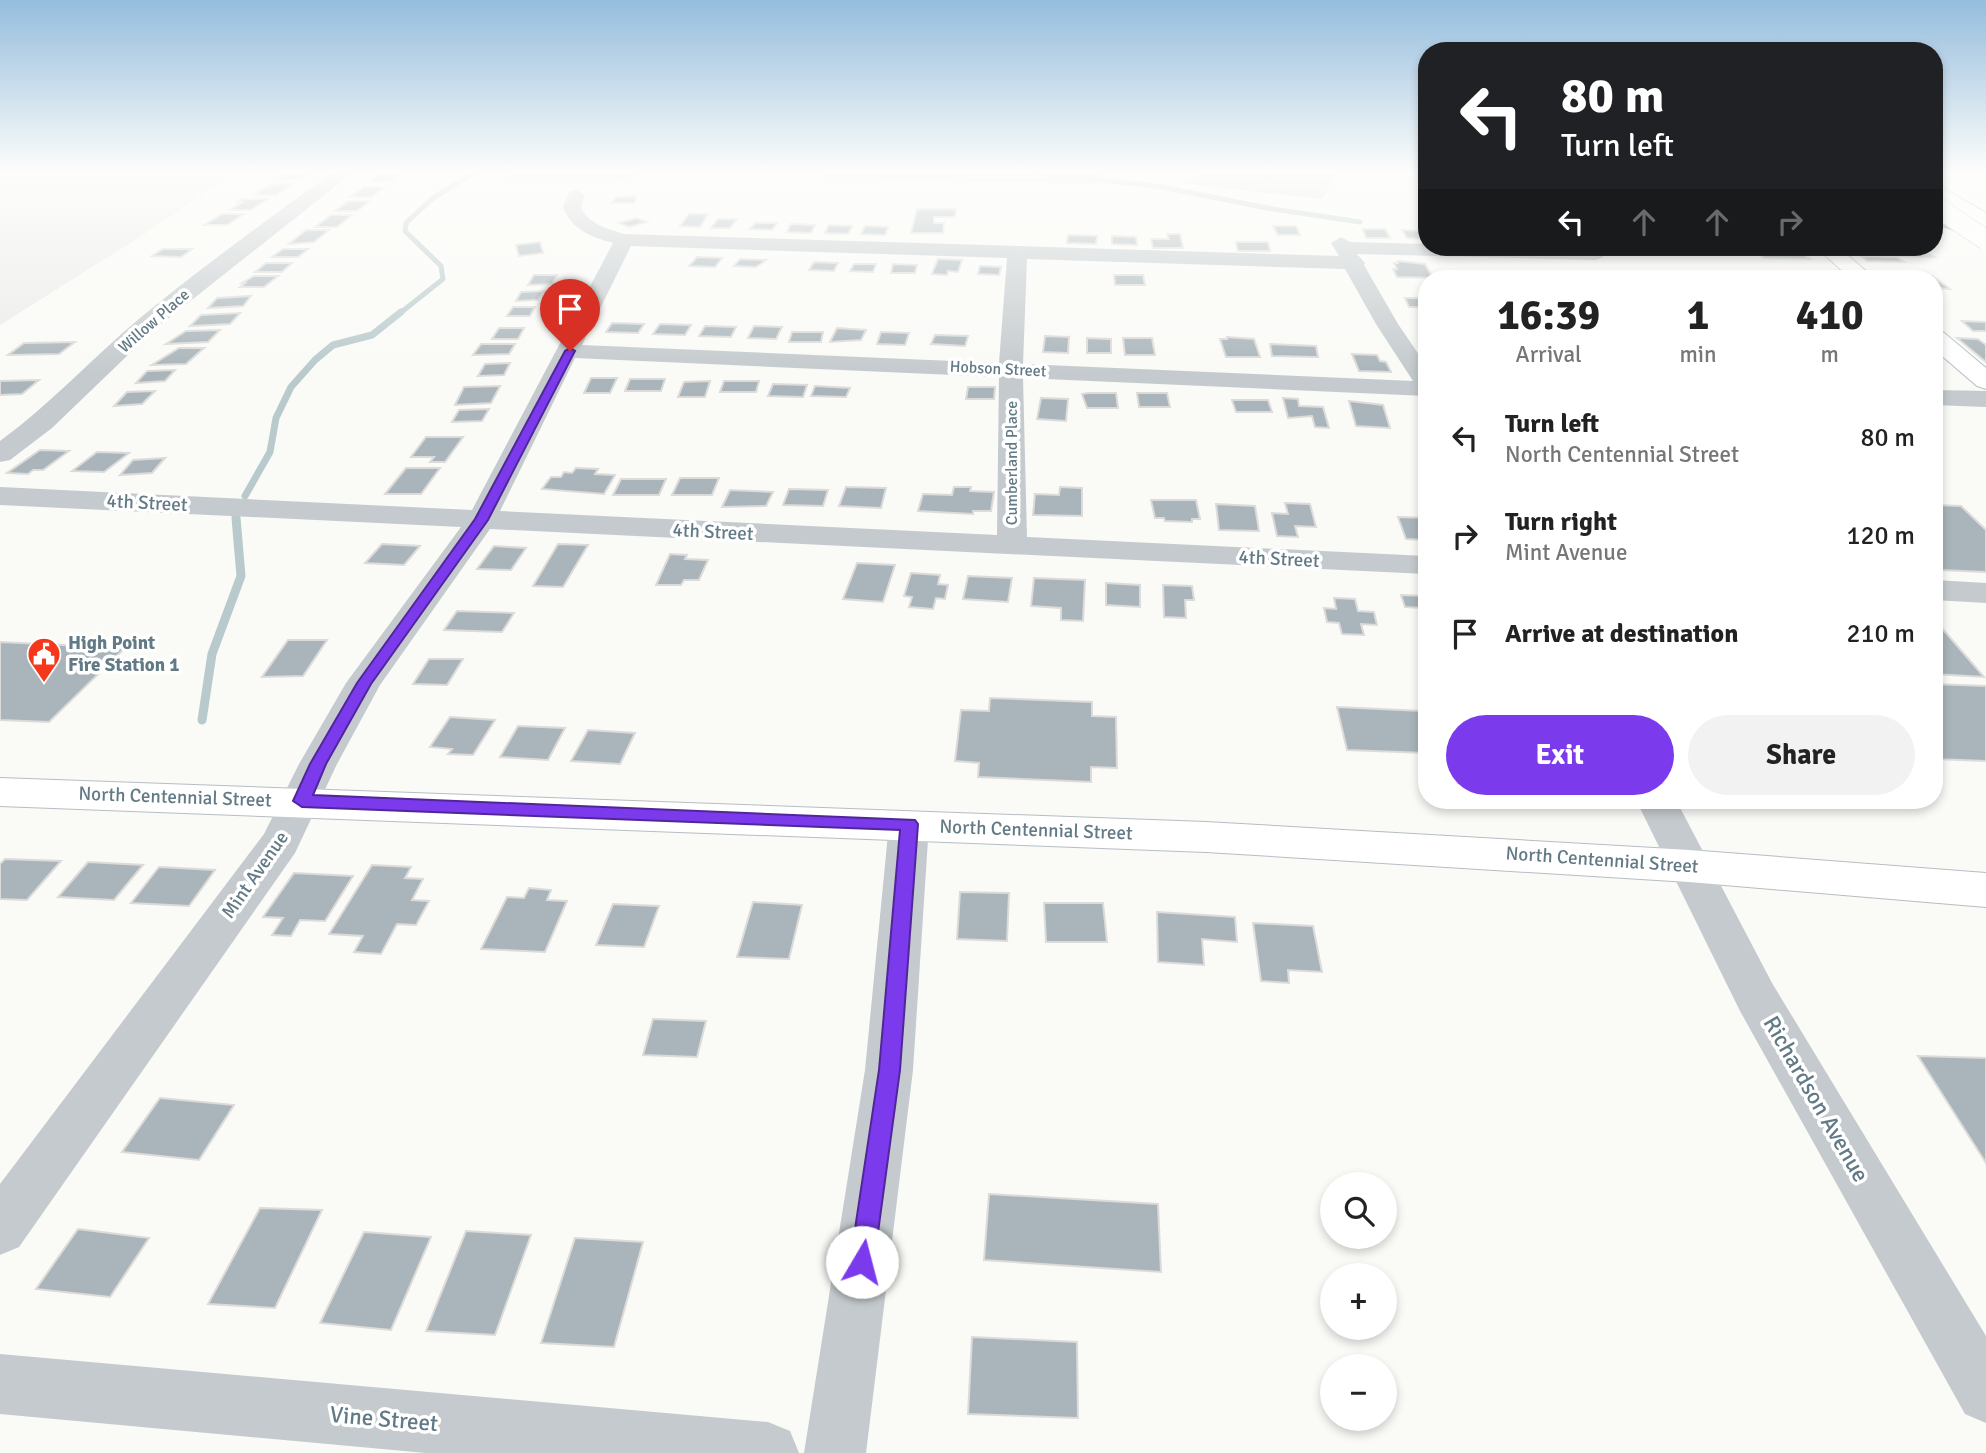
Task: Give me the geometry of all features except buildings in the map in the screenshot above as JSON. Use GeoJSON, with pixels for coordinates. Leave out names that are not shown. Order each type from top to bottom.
{"type":"FeatureCollection","features":[{"type":"Feature","properties":{"kind":"main road"},"geometry":{"type":"LineString","coordinates":[[1837,256],[1853,270]]}},
{"type":"Feature","properties":{"kind":"main road"},"geometry":{"type":"LineString","coordinates":[[1943,345],[1986,381]]}},
{"type":"Feature","properties":{"kind":"main road","name":"North Centennial Street"},"geometry":{"type":"LineString","coordinates":[[0,792],[909,824],[1312,842],[1689,866],[1986,890]]}},
{"type":"Feature","properties":{"kind":"street","name":"Willow Place"},"geometry":{"type":"LineString","coordinates":[[0,454],[43,422],[147,324],[256,238]]}},
{"type":"Feature","properties":{"kind":"street"},"geometry":{"type":"LineString","coordinates":[[618,238],[1017,253],[1418,255]]}},
{"type":"Feature","properties":{"kind":"street"},"geometry":{"type":"LineString","coordinates":[[1339,238],[1387,324],[1418,370]]}},
{"type":"Feature","properties":{"kind":"street","name":"Mint Avenue"},"geometry":{"type":"LineString","coordinates":[[0,1228],[281,842],[318,764],[364,683],[481,520],[570,351],[624,240]]}},
{"type":"Feature","properties":{"kind":"street","name":"Cumberland Place"},"geometry":{"type":"LineString","coordinates":[[1012,547],[1011,369],[1017,253]]}},
{"type":"Feature","properties":{"kind":"street","name":"Hobson Street"},"geometry":{"type":"LineString","coordinates":[[570,351],[1418,389]]}},
{"type":"Feature","properties":{"kind":"street"},"geometry":{"type":"LineString","coordinates":[[1943,398],[1986,399]]}},
{"type":"Feature","properties":{"kind":"street","name":"4th Street"},"geometry":{"type":"LineString","coordinates":[[0,496],[1418,565]]}},
{"type":"Feature","properties":{"kind":"street"},"geometry":{"type":"LineString","coordinates":[[1943,591],[1986,593]]}},
{"type":"Feature","properties":{"kind":"street","name":"Richardson Avenue"},"geometry":{"type":"LineString","coordinates":[[1660,809],[1756,997],[1986,1393]]}},
{"type":"Feature","properties":{"kind":"street"},"geometry":{"type":"LineString","coordinates":[[835,1453],[890,1070],[909,824]]}},
{"type":"Feature","properties":{"kind":"street","name":"Vine Street"},"geometry":{"type":"LineString","coordinates":[[0,1384],[768,1453]]}},
{"type":"Feature","properties":{"kind":"shaded area"},"geometry":{"type":"Polygon","coordinates":[[[0,238],[139,238],[0,325],[0,238]]]}},
{"type":"Feature","properties":{"kind":"shaded area"},"geometry":{"type":"Polygon","coordinates":[[[1857,256],[1934,256],[1938,258],[1857,256]]]}},
{"type":"Feature","properties":{"kind":"waterway"},"geometry":{"type":"LineString","coordinates":[[399,314],[443,279],[441,266],[412,238]]}},
{"type":"Feature","properties":{"kind":"waterway"},"geometry":{"type":"LineString","coordinates":[[245,496],[270,452],[276,418],[291,387],[315,360],[333,345],[372,335],[401,312]]}},
{"type":"Feature","properties":{"kind":"waterway"},"geometry":{"type":"LineString","coordinates":[[202,720],[212,654],[241,576],[236,518]]}},
{"type":"Feature","properties":{"kind":"place","name":"High Point Fire Station 1"},"geometry":{"type":"Point","coordinates":[44,684]}},
{"type":"Feature","properties":{"kind":"route"},"geometry":{"type":"LineString","coordinates":[[570,351],[481,520],[364,683],[318,764],[302,801],[909,824],[890,1070],[862,1262]]}}]}
